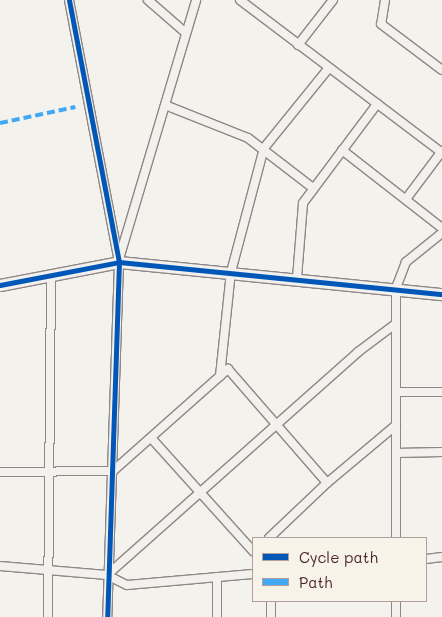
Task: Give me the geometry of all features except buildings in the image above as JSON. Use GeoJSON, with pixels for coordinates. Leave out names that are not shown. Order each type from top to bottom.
{"type":"FeatureCollection","features":[{"type":"Feature","properties":{"kind":"street"},"geometry":{"type":"LineString","coordinates":[[69,0],[119,262],[113,471],[107,575],[108,617]]}},
{"type":"Feature","properties":{"kind":"street"},"geometry":{"type":"LineString","coordinates":[[148,0],[186,33]]}},
{"type":"Feature","properties":{"kind":"street"},"geometry":{"type":"LineString","coordinates":[[119,262],[196,0]]}},
{"type":"Feature","properties":{"kind":"street"},"geometry":{"type":"LineString","coordinates":[[240,0],[328,69],[442,152],[406,199]]}},
{"type":"Feature","properties":{"kind":"street"},"geometry":{"type":"LineString","coordinates":[[298,45],[333,0]]}},
{"type":"Feature","properties":{"kind":"street"},"geometry":{"type":"LineString","coordinates":[[385,0],[381,24],[442,70]]}},
{"type":"Feature","properties":{"kind":"street"},"geometry":{"type":"LineString","coordinates":[[220,376],[231,272],[264,148],[328,69]]}},
{"type":"Feature","properties":{"kind":"street"},"geometry":{"type":"LineString","coordinates":[[297,278],[303,203],[377,104]]}},
{"type":"Feature","properties":{"kind":"street"},"geometry":{"type":"LineString","coordinates":[[165,105],[248,138],[264,148],[313,188]]}},
{"type":"Feature","properties":{"kind":"street"},"geometry":{"type":"LineString","coordinates":[[342,150],[442,228]]}},
{"type":"Feature","properties":{"kind":"street"},"geometry":{"type":"LineString","coordinates":[[396,537],[394,325],[396,288],[406,262],[442,233]]}},
{"type":"Feature","properties":{"kind":"street"},"geometry":{"type":"LineString","coordinates":[[0,285],[119,262],[442,293]]}},
{"type":"Feature","properties":{"kind":"street"},"geometry":{"type":"LineString","coordinates":[[48,617],[51,275]]}},
{"type":"Feature","properties":{"kind":"street"},"geometry":{"type":"LineString","coordinates":[[107,575],[199,490],[277,425],[358,352],[394,325]]}},
{"type":"Feature","properties":{"kind":"street"},"geometry":{"type":"LineString","coordinates":[[0,472],[113,471],[152,439],[228,369],[327,483]]}},
{"type":"Feature","properties":{"kind":"street"},"geometry":{"type":"LineString","coordinates":[[396,392],[442,392]]}},
{"type":"Feature","properties":{"kind":"street"},"geometry":{"type":"LineString","coordinates":[[271,537],[327,483],[396,425]]}},
{"type":"Feature","properties":{"kind":"street"},"geometry":{"type":"LineString","coordinates":[[152,439],[252,550]]}},
{"type":"Feature","properties":{"kind":"street"},"geometry":{"type":"LineString","coordinates":[[396,453],[442,452]]}},
{"type":"Feature","properties":{"kind":"street"},"geometry":{"type":"LineString","coordinates":[[427,559],[442,557]]}},
{"type":"Feature","properties":{"kind":"street"},"geometry":{"type":"LineString","coordinates":[[0,566],[107,575],[127,585],[252,574]]}},
{"type":"Feature","properties":{"kind":"street"},"geometry":{"type":"LineString","coordinates":[[217,577],[218,617]]}},
{"type":"Feature","properties":{"kind":"street"},"geometry":{"type":"LineString","coordinates":[[271,602],[271,617]]}},
{"type":"Feature","properties":{"kind":"street"},"geometry":{"type":"LineString","coordinates":[[396,602],[396,617]]}},
{"type":"Feature","properties":{"kind":"marked path"},"geometry":{"type":"LineString","coordinates":[[0,123],[75,107]]}},
{"type":"Feature","properties":{"kind":"cycle path"},"geometry":{"type":"LineString","coordinates":[[69,0],[119,262],[107,617]]}},
{"type":"Feature","properties":{"kind":"cycle path"},"geometry":{"type":"LineString","coordinates":[[0,285],[119,262],[442,294]]}}]}
